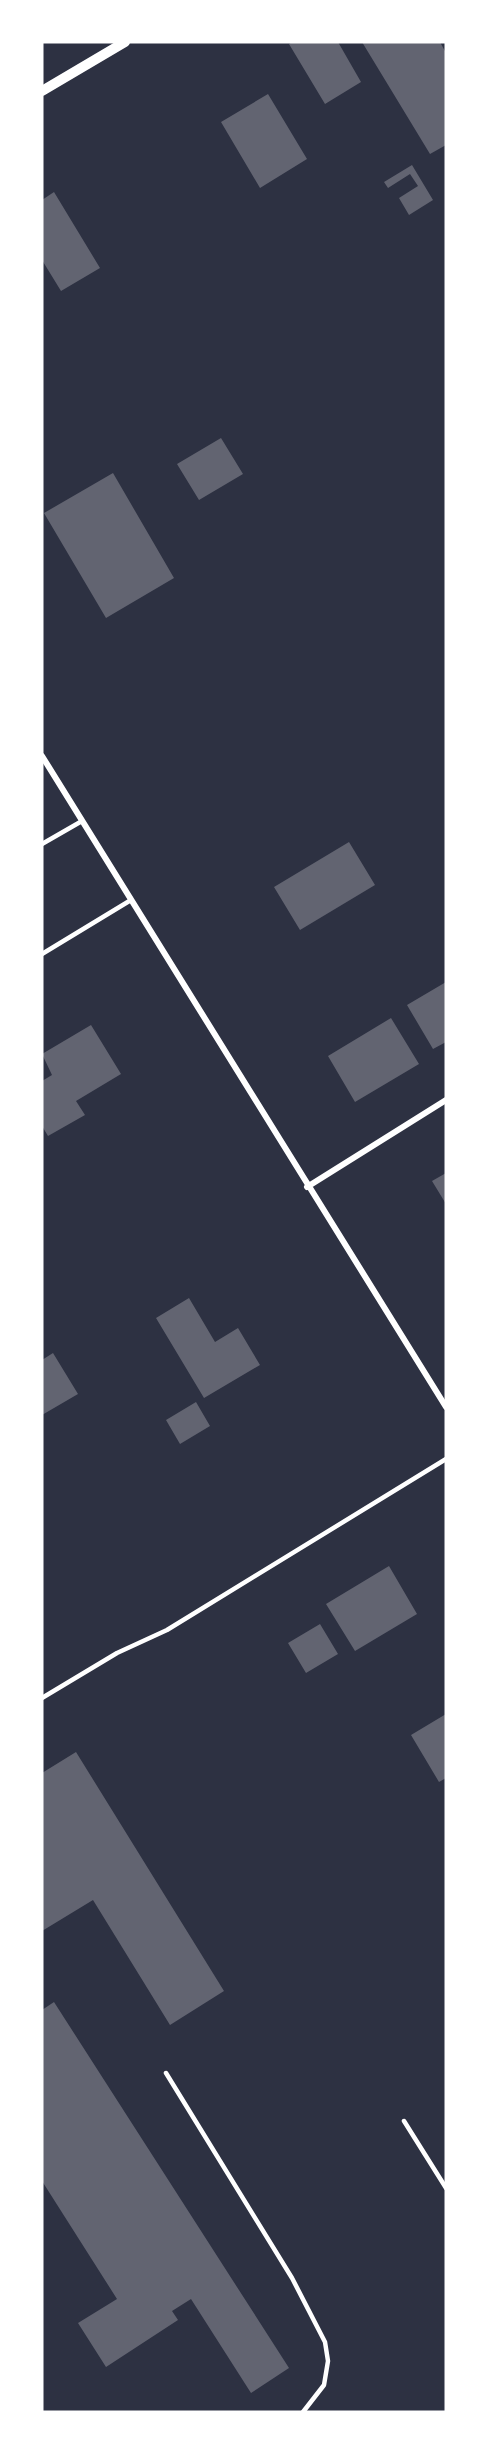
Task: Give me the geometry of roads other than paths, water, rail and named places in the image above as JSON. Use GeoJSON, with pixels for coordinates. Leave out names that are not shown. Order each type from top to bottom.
{"type":"FeatureCollection","features":[{"type":"Feature","properties":{"kind":"street"},"geometry":{"type":"LineString","coordinates":[[42,92],[125,42]]}},
{"type":"Feature","properties":{"kind":"street"},"geometry":{"type":"LineString","coordinates":[[42,756],[446,1407]]}},
{"type":"Feature","properties":{"kind":"street"},"geometry":{"type":"LineString","coordinates":[[308,1187],[446,1100]]}},
{"type":"Feature","properties":{"kind":"lane"},"geometry":{"type":"LineString","coordinates":[[42,844],[82,821]]}},
{"type":"Feature","properties":{"kind":"lane"},"geometry":{"type":"LineString","coordinates":[[42,954],[131,900]]}},
{"type":"Feature","properties":{"kind":"lane"},"geometry":{"type":"LineString","coordinates":[[42,1698],[117,1653],[167,1630],[446,1459]]}},
{"type":"Feature","properties":{"kind":"lane"},"geometry":{"type":"LineString","coordinates":[[166,2073],[292,2278],[325,2342],[328,2361],[324,2385],[303,2412]]}},
{"type":"Feature","properties":{"kind":"lane"},"geometry":{"type":"LineString","coordinates":[[404,2121],[446,2188]]}}]}
